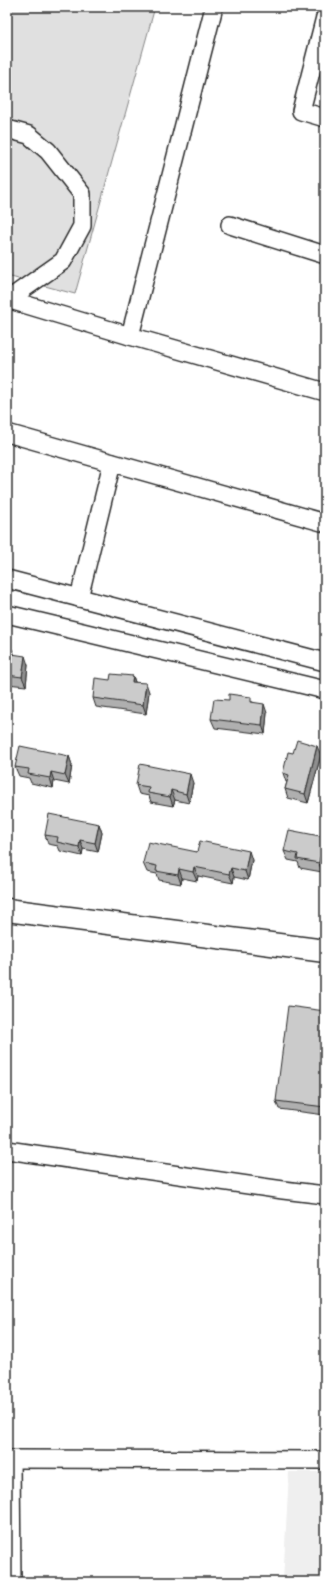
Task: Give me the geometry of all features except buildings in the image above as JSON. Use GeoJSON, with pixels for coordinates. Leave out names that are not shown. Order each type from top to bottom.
{"type":"FeatureCollection","features":[{"type":"Feature","properties":{"kind":"main road"},"geometry":{"type":"LineString","coordinates":[[7,910],[325,951]]}},
{"type":"Feature","properties":{"kind":"street"},"geometry":{"type":"LineString","coordinates":[[130,336],[214,7]]}},
{"type":"Feature","properties":{"kind":"street"},"geometry":{"type":"LineString","coordinates":[[325,17],[301,110],[325,118]]}},
{"type":"Feature","properties":{"kind":"street"},"geometry":{"type":"LineString","coordinates":[[7,130],[29,135],[48,151],[82,194],[82,226],[63,261],[8,299]]}},
{"type":"Feature","properties":{"kind":"street"},"geometry":{"type":"LineString","coordinates":[[230,225],[325,255]]}},
{"type":"Feature","properties":{"kind":"street"},"geometry":{"type":"LineString","coordinates":[[8,299],[325,392]]}},
{"type":"Feature","properties":{"kind":"street"},"geometry":{"type":"LineString","coordinates":[[7,433],[325,523]]}},
{"type":"Feature","properties":{"kind":"street"},"geometry":{"type":"LineString","coordinates":[[79,598],[112,463]]}},
{"type":"Feature","properties":{"kind":"street"},"geometry":{"type":"LineString","coordinates":[[7,579],[325,662]]}},
{"type":"Feature","properties":{"kind":"street"},"geometry":{"type":"LineString","coordinates":[[7,614],[325,690]]}},
{"type":"Feature","properties":{"kind":"street"},"geometry":{"type":"LineString","coordinates":[[7,1150],[283,1190],[325,1194]]}},
{"type":"Feature","properties":{"kind":"street"},"geometry":{"type":"LineString","coordinates":[[283,1190],[325,1203]]}},
{"type":"Feature","properties":{"kind":"street"},"geometry":{"type":"LineString","coordinates":[[12,1582],[9,1459],[325,1460]]}},
{"type":"Feature","properties":{"kind":"shaded area"},"geometry":{"type":"Polygon","coordinates":[[[7,7],[155,7],[75,294],[7,276],[7,7]]]}},
{"type":"Feature","properties":{"kind":"shaded area"},"geometry":{"type":"Polygon","coordinates":[[[289,1472],[325,1472],[325,1582],[283,1582],[289,1472]]]}}]}
